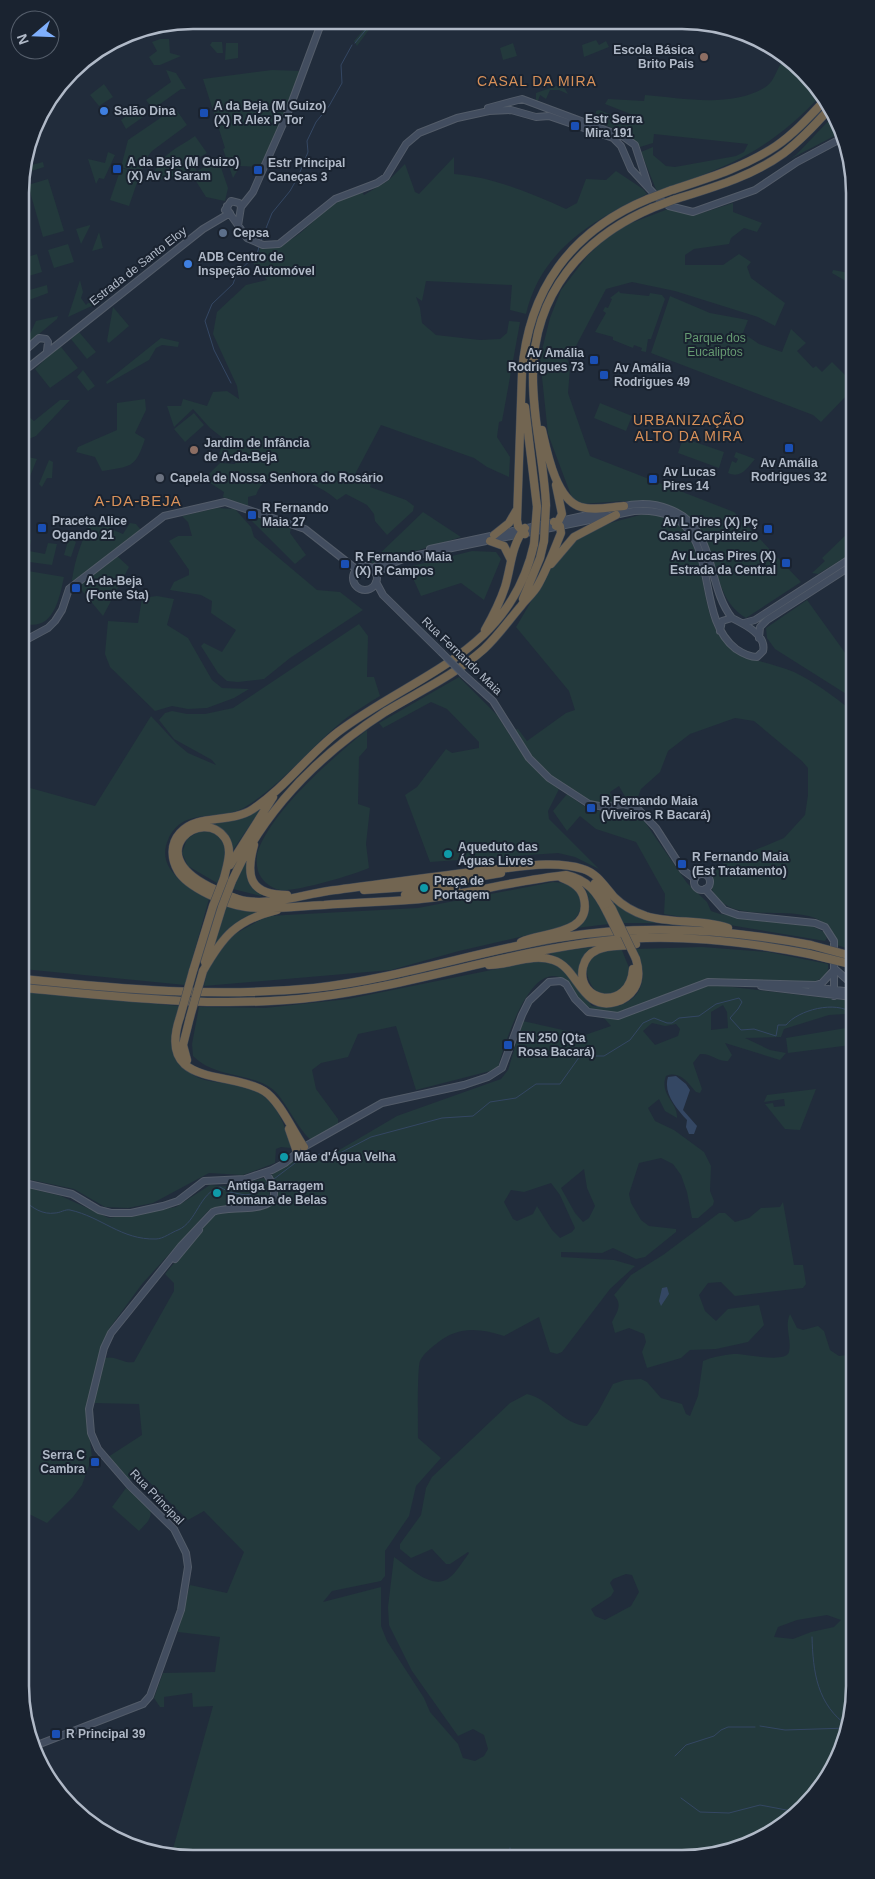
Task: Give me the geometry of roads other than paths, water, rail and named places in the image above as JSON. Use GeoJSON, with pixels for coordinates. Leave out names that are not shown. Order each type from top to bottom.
{"type":"FeatureCollection","features":[{"type":"Feature","properties":{"kind":"highway"},"geometry":{"type":"LineString","coordinates":[[477,642],[498,605],[522,532],[517,524],[522,373],[528,330],[535,307],[552,273],[568,252],[609,218],[668,191],[727,171],[777,146],[821,104]]}},
{"type":"Feature","properties":{"kind":"highway"},"geometry":{"type":"LineString","coordinates":[[519,607],[533,579],[544,541],[546,505],[534,390],[536,341],[547,307],[561,279],[575,260],[613,227],[652,208],[724,184],[762,166],[783,154],[826,114]]}},
{"type":"Feature","properties":{"kind":"highway"},"geometry":{"type":"LineString","coordinates":[[228,880],[264,808],[282,785],[313,753],[340,731],[457,657],[477,642],[495,624],[512,600],[525,576],[534,544],[537,507],[522,373]]}},
{"type":"Feature","properties":{"kind":"highway"},"geometry":{"type":"LineString","coordinates":[[534,390],[562,512],[557,524],[561,533],[543,576]]}},
{"type":"Feature","properties":{"kind":"highway"},"geometry":{"type":"LineString","coordinates":[[552,463],[562,491],[574,504],[588,508],[624,506]]}},
{"type":"Feature","properties":{"kind":"highway"},"geometry":{"type":"LineString","coordinates":[[511,563],[506,549],[492,538],[509,523],[518,502]]}},
{"type":"Feature","properties":{"kind":"highway"},"geometry":{"type":"LineString","coordinates":[[304,1147],[276,1102],[265,1092],[249,1084],[204,1076],[193,1071],[184,1062],[176,1046],[176,1027],[213,906],[257,834],[279,806],[320,761],[360,730],[484,649],[537,587],[558,554],[574,537],[616,514]]}},
{"type":"Feature","properties":{"kind":"highway"},"geometry":{"type":"LineString","coordinates":[[282,785],[245,814],[233,818],[201,822],[186,827],[175,841],[172,851],[174,864],[180,875],[190,884],[208,894],[244,907],[429,898],[566,875],[577,877],[593,888],[609,910]]}},
{"type":"Feature","properties":{"kind":"highway"},"geometry":{"type":"LineString","coordinates":[[193,1071],[184,1052],[183,1045],[222,907],[228,880],[229,848],[223,835],[210,828],[202,827],[188,831],[179,843],[177,852],[179,862],[194,878],[235,898],[246,901],[281,900],[336,890],[520,867],[563,865],[586,870],[594,875],[615,898],[635,912],[665,921],[725,927],[739,933]]}},
{"type":"Feature","properties":{"kind":"highway"},"geometry":{"type":"LineString","coordinates":[[257,834],[249,862],[252,881],[269,894],[304,895]]}},
{"type":"Feature","properties":{"kind":"highway"},"geometry":{"type":"LineString","coordinates":[[472,966],[498,965],[534,958],[555,960],[564,965],[584,994],[598,1003],[606,1004],[623,999],[634,989],[638,978],[633,959],[609,910],[597,886],[574,867]]}},
{"type":"Feature","properties":{"kind":"highway"},"geometry":{"type":"LineString","coordinates":[[511,947],[531,937],[573,927],[583,916],[585,900],[576,885],[560,878],[546,877]]}},
{"type":"Feature","properties":{"kind":"highway"},"geometry":{"type":"LineString","coordinates":[[203,971],[221,941],[244,921],[260,914],[292,906]]}},
{"type":"Feature","properties":{"kind":"highway"},"geometry":{"type":"LineString","coordinates":[[29,980],[174,993],[243,994],[315,988],[390,976],[511,947],[558,938],[603,932],[668,930],[739,933],[811,945],[846,958]]}},
{"type":"Feature","properties":{"kind":"highway"},"geometry":{"type":"LineString","coordinates":[[633,959],[633,977],[630,986],[623,993],[613,998],[601,998],[590,993],[584,984],[581,974],[584,963],[595,950],[606,946],[633,945],[656,938]]}},
{"type":"Feature","properties":{"kind":"highway"},"geometry":{"type":"LineString","coordinates":[[29,989],[173,1002],[243,1002],[317,997],[399,983],[560,947],[604,941],[656,938],[737,942],[846,959]]}},
{"type":"Feature","properties":{"kind":"highway"},"geometry":{"type":"LineString","coordinates":[[285,1118],[297,1152]]}},
{"type":"Feature","properties":{"kind":"street"},"geometry":{"type":"LineString","coordinates":[[238,226],[240,206],[249,198],[287,115],[319,29]]}},
{"type":"Feature","properties":{"kind":"street"},"geometry":{"type":"LineString","coordinates":[[240,206],[231,200],[227,206],[244,235],[256,243],[271,246],[279,244],[330,202],[377,184],[386,177],[406,144],[419,132],[460,117],[522,99],[544,112],[613,138],[621,146],[631,169],[669,206],[693,212],[755,190],[797,162],[838,140]]}},
{"type":"Feature","properties":{"kind":"street"},"geometry":{"type":"LineString","coordinates":[[515,101],[515,110]]}},
{"type":"Feature","properties":{"kind":"street"},"geometry":{"type":"LineString","coordinates":[[460,117],[489,111],[515,110],[536,117],[544,112],[587,122],[629,140],[634,145],[650,188]]}},
{"type":"Feature","properties":{"kind":"street"},"geometry":{"type":"LineString","coordinates":[[621,146],[622,142],[629,140]]}},
{"type":"Feature","properties":{"kind":"street"},"geometry":{"type":"LineString","coordinates":[[631,169],[638,170],[642,165]]}},
{"type":"Feature","properties":{"kind":"street","name":"Estrada de Santo Eloy"},"geometry":{"type":"LineString","coordinates":[[222,216],[227,206]]}},
{"type":"Feature","properties":{"kind":"street","name":"Estrada de Santo Eloy"},"geometry":{"type":"LineString","coordinates":[[29,367],[47,351],[222,216],[238,213],[240,206]]}},
{"type":"Feature","properties":{"kind":"street","name":"Estrada de Santo Eloy"},"geometry":{"type":"LineString","coordinates":[[29,347],[39,338],[48,341],[68,335]]}},
{"type":"Feature","properties":{"kind":"street"},"geometry":{"type":"LineString","coordinates":[[47,351],[48,341]]}},
{"type":"Feature","properties":{"kind":"street"},"geometry":{"type":"LineString","coordinates":[[29,638],[48,628],[55,621],[62,610],[69,589],[164,516],[225,502],[305,529],[356,569]]}},
{"type":"Feature","properties":{"kind":"street"},"geometry":{"type":"LineString","coordinates":[[374,571],[376,582],[368,589],[360,589],[354,584],[352,576],[356,569],[362,566],[374,571],[403,556],[522,532],[624,506],[635,504],[662,507],[683,516],[697,529],[707,548],[719,597],[732,618],[744,623],[759,638],[764,645],[763,651],[759,656],[752,657],[736,649],[720,631],[699,549],[689,531],[677,521],[661,513],[641,510],[557,524]]}},
{"type":"Feature","properties":{"kind":"street"},"geometry":{"type":"LineString","coordinates":[[744,623],[755,620],[846,564]]}},
{"type":"Feature","properties":{"kind":"street"},"geometry":{"type":"LineString","coordinates":[[759,638],[760,627],[767,620],[846,565]]}},
{"type":"Feature","properties":{"kind":"street","name":"Rua Fernando Maia"},"geometry":{"type":"LineString","coordinates":[[376,582],[383,595],[493,702],[526,752],[549,778],[589,804],[604,807],[623,804],[637,808],[656,828],[683,870],[694,879]]}},
{"type":"Feature","properties":{"kind":"street","name":"Rua Fernando Maia"},"geometry":{"type":"LineString","coordinates":[[368,589],[383,595]]}},
{"type":"Feature","properties":{"kind":"street"},"geometry":{"type":"LineString","coordinates":[[720,631],[722,621],[732,618]]}},
{"type":"Feature","properties":{"kind":"street"},"geometry":{"type":"LineString","coordinates":[[705,889],[709,883],[707,876],[700,875],[694,879],[697,888],[705,889],[724,910],[738,915],[815,923],[825,927],[834,941],[834,993]]}},
{"type":"Feature","properties":{"kind":"street"},"geometry":{"type":"LineString","coordinates":[[738,983],[764,982],[816,985],[822,983],[835,969]]}},
{"type":"Feature","properties":{"kind":"street"},"geometry":{"type":"LineString","coordinates":[[835,969],[846,979]]}},
{"type":"Feature","properties":{"kind":"street"},"geometry":{"type":"LineString","coordinates":[[29,1184],[72,1194],[99,1210],[111,1213],[131,1213],[170,1204],[204,1181],[244,1179],[266,1173],[285,1163],[304,1147],[382,1102],[464,1084],[497,1073],[502,1068],[529,1001],[549,982],[561,981],[566,984],[575,999],[588,1012],[618,1016],[708,982],[738,983],[834,993],[846,992]]}},
{"type":"Feature","properties":{"kind":"street"},"geometry":{"type":"LineString","coordinates":[[764,982],[846,996]]}},
{"type":"Feature","properties":{"kind":"street","name":"Rua Principal"},"geometry":{"type":"LineString","coordinates":[[39,1744],[143,1704],[153,1688],[181,1610],[188,1567],[186,1553],[181,1541],[174,1528],[130,1486],[105,1458],[95,1442],[88,1422],[90,1401],[104,1348],[120,1320],[195,1238],[202,1224],[217,1210],[251,1208],[266,1202],[275,1193],[274,1184],[266,1173]]}},
{"type":"Feature","properties":{"kind":"water"},"geometry":{"type":"Polygon","coordinates":[[[676,1076],[690,1090],[683,1110],[697,1126],[694,1134],[689,1134],[686,1127],[687,1120],[675,1105],[667,1089],[668,1077],[676,1076]]]}},
{"type":"Feature","properties":{"kind":"water"},"geometry":{"type":"Polygon","coordinates":[[[667,1287],[669,1294],[661,1306],[659,1301],[662,1288],[667,1287]]]}},
{"type":"Feature","properties":{"kind":"waterway"},"geometry":{"type":"LineString","coordinates":[[355,43],[366,29]]}},
{"type":"Feature","properties":{"kind":"waterway"},"geometry":{"type":"LineString","coordinates":[[261,241],[272,213],[290,191],[298,177],[308,152],[307,141],[316,122],[329,106],[342,83],[341,65],[352,45]]}},
{"type":"Feature","properties":{"kind":"waterway"},"geometry":{"type":"LineString","coordinates":[[231,383],[214,350],[205,321],[212,304],[233,284],[237,273],[257,254],[259,247]]}},
{"type":"Feature","properties":{"kind":"waterway"},"geometry":{"type":"LineString","coordinates":[[274,1179],[299,1160],[320,1154],[340,1153],[371,1137],[442,1118],[473,1116],[490,1102],[516,1098],[536,1084],[560,1084],[580,1056],[604,1056],[630,1040],[643,1023],[654,1018],[672,1023],[679,1018],[699,1016],[716,1004],[739,998],[742,1002],[730,1018],[741,1030],[754,1029],[776,1036],[778,1025],[786,1025],[808,1011],[827,1007],[846,1010]]}},
{"type":"Feature","properties":{"kind":"waterway"},"geometry":{"type":"LineString","coordinates":[[308,1150],[312,1156]]}},
{"type":"Feature","properties":{"kind":"waterway"},"geometry":{"type":"LineString","coordinates":[[29,1204],[42,1212],[57,1213],[70,1210],[132,1236],[159,1239],[178,1230],[190,1221],[202,1201],[213,1190],[220,1187],[229,1192],[246,1195],[255,1193],[267,1183]]}},
{"type":"Feature","properties":{"kind":"waterway"},"geometry":{"type":"LineString","coordinates":[[812,1637],[814,1663],[819,1687],[829,1708],[842,1722]]}},
{"type":"Feature","properties":{"kind":"waterway"},"geometry":{"type":"LineString","coordinates":[[760,1726],[785,1730],[841,1728]]}},
{"type":"Feature","properties":{"kind":"waterway"},"geometry":{"type":"LineString","coordinates":[[675,1756],[686,1745],[714,1736],[728,1727],[755,1727]]}},
{"type":"Feature","properties":{"kind":"waterway"},"geometry":{"type":"LineString","coordinates":[[681,1798],[700,1812],[729,1813],[760,1805],[790,1811]]}},
{"type":"Feature","properties":{"kind":"place","name":"Escola Básica Brito Pais"},"geometry":{"type":"Point","coordinates":[704,57]}},
{"type":"Feature","properties":{"kind":"place","name":"Salão Dina"},"geometry":{"type":"Point","coordinates":[104,111]}},
{"type":"Feature","properties":{"kind":"place","name":"A da Beja (M Guizo) (X) R Alex P Tor"},"geometry":{"type":"Point","coordinates":[204,113]}},
{"type":"Feature","properties":{"kind":"place","name":"Estr Serra Mira 191"},"geometry":{"type":"Point","coordinates":[575,126]}},
{"type":"Feature","properties":{"kind":"place","name":"A da Beja (M Guizo) (X) Av J Saram"},"geometry":{"type":"Point","coordinates":[117,169]}},
{"type":"Feature","properties":{"kind":"place","name":"Estr Principal Caneças 3"},"geometry":{"type":"Point","coordinates":[258,170]}},
{"type":"Feature","properties":{"kind":"place","name":"Cepsa"},"geometry":{"type":"Point","coordinates":[223,233]}},
{"type":"Feature","properties":{"kind":"place","name":"ADB Centro de Inspeção Automóvel"},"geometry":{"type":"Point","coordinates":[188,264]}},
{"type":"Feature","properties":{"kind":"place","name":"Av Amália Rodrigues 73"},"geometry":{"type":"Point","coordinates":[594,360]}},
{"type":"Feature","properties":{"kind":"place","name":"Av Amália Rodrigues 49"},"geometry":{"type":"Point","coordinates":[604,375]}},
{"type":"Feature","properties":{"kind":"place","name":"Av Amália Rodrigues 32"},"geometry":{"type":"Point","coordinates":[789,448]}},
{"type":"Feature","properties":{"kind":"place","name":"Jardim de Infância de A-da-Beja"},"geometry":{"type":"Point","coordinates":[194,450]}},
{"type":"Feature","properties":{"kind":"place","name":"Capela de Nossa Senhora do Rosário"},"geometry":{"type":"Point","coordinates":[160,478]}},
{"type":"Feature","properties":{"kind":"place","name":"Av Lucas Pires 14"},"geometry":{"type":"Point","coordinates":[653,479]}},
{"type":"Feature","properties":{"kind":"place","name":"R Fernando Maia 27"},"geometry":{"type":"Point","coordinates":[252,515]}},
{"type":"Feature","properties":{"kind":"place","name":"Praceta Alice Ogando 21"},"geometry":{"type":"Point","coordinates":[42,528]}},
{"type":"Feature","properties":{"kind":"place","name":"Av L Pires (X) Pç Casal Carpinteiro"},"geometry":{"type":"Point","coordinates":[768,529]}},
{"type":"Feature","properties":{"kind":"place","name":"Av Lucas Pires (X) Estrada da Central"},"geometry":{"type":"Point","coordinates":[786,563]}},
{"type":"Feature","properties":{"kind":"place","name":"R Fernando Maia (X) R Campos"},"geometry":{"type":"Point","coordinates":[345,564]}},
{"type":"Feature","properties":{"kind":"place","name":"A-da-Beja (Fonte Sta)"},"geometry":{"type":"Point","coordinates":[76,588]}},
{"type":"Feature","properties":{"kind":"place","name":"R Fernando Maia (Viveiros R Bacará)"},"geometry":{"type":"Point","coordinates":[591,808]}},
{"type":"Feature","properties":{"kind":"place","name":"Aqueduto das Águas Livres"},"geometry":{"type":"Point","coordinates":[448,854]}},
{"type":"Feature","properties":{"kind":"place","name":"R Fernando Maia (Est Tratamento)"},"geometry":{"type":"Point","coordinates":[682,864]}},
{"type":"Feature","properties":{"kind":"place","name":"Praça de Portagem"},"geometry":{"type":"Point","coordinates":[424,888]}},
{"type":"Feature","properties":{"kind":"place","name":"EN 250 (Qta Rosa Bacará)"},"geometry":{"type":"Point","coordinates":[508,1045]}},
{"type":"Feature","properties":{"kind":"place","name":"Mãe d'Água Velha"},"geometry":{"type":"Point","coordinates":[284,1157]}},
{"type":"Feature","properties":{"kind":"place","name":"Antiga Barragem Romana de Belas"},"geometry":{"type":"Point","coordinates":[217,1193]}},
{"type":"Feature","properties":{"kind":"place","name":"Serra C Cambra"},"geometry":{"type":"Point","coordinates":[95,1462]}},
{"type":"Feature","properties":{"kind":"place","name":"R Principal 39"},"geometry":{"type":"Point","coordinates":[56,1734]}},
{"type":"Feature","properties":{"kind":"district","name":"CASAL DA MIRA"},"geometry":{"type":"Point","coordinates":[537,81]}},
{"type":"Feature","properties":{"kind":"district","name":"URBANIZAÇÃO ALTO DA MIRA"},"geometry":{"type":"Point","coordinates":[689,428]}},
{"type":"Feature","properties":{"kind":"district","name":"A-DA-BEJA"},"geometry":{"type":"Point","coordinates":[138,500]}},
{"type":"Feature","properties":{"kind":"park label","name":"Parque dos Eucaliptos"},"geometry":{"type":"Point","coordinates":[715,345]}}]}
